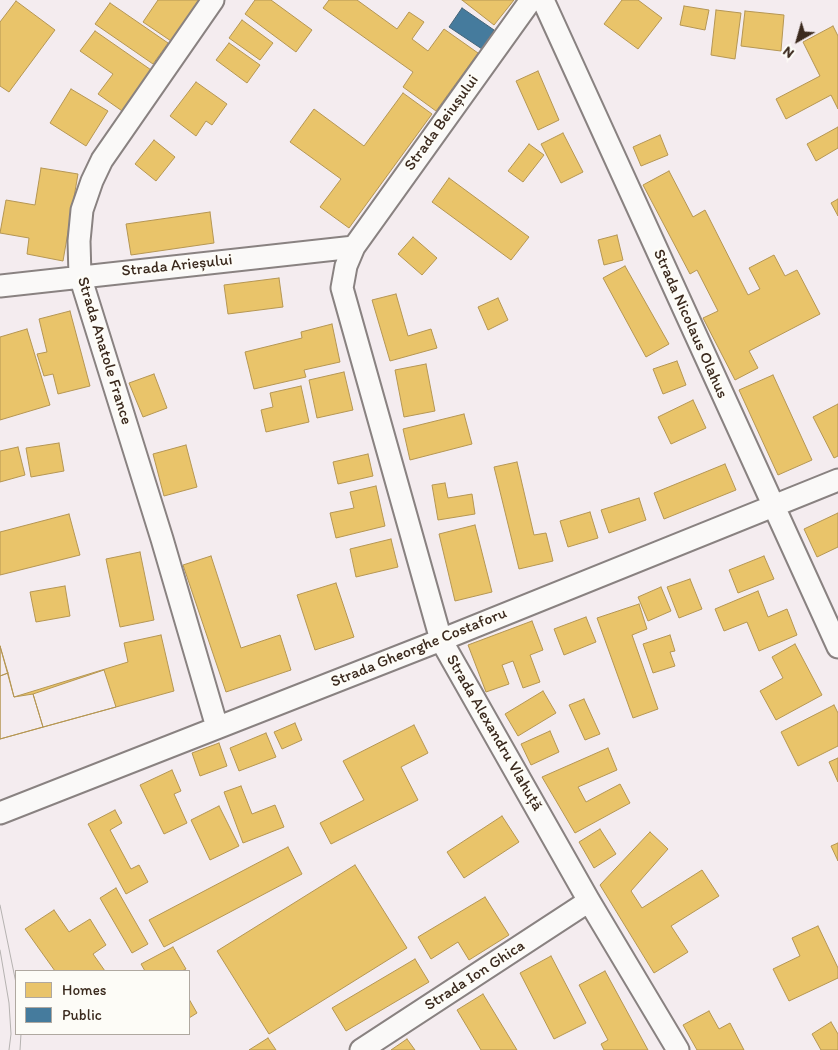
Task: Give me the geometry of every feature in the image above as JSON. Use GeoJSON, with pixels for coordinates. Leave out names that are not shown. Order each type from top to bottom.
{"type":"FeatureCollection","features":[{"type":"Feature","properties":{"kind":"street","name":"Strada Anatole France"},"geometry":{"type":"LineString","coordinates":[[213,0],[102,160],[82,210],[79,241],[80,276],[162,539],[217,728]]}},
{"type":"Feature","properties":{"kind":"street","name":"Strada Beiușului"},"geometry":{"type":"LineString","coordinates":[[354,247],[531,0]]}},
{"type":"Feature","properties":{"kind":"street","name":"Strada Nicolaus Olahus"},"geometry":{"type":"LineString","coordinates":[[543,0],[838,647]]}},
{"type":"Feature","properties":{"kind":"street","name":"Strada Arieșului"},"geometry":{"type":"LineString","coordinates":[[0,286],[354,247]]}},
{"type":"Feature","properties":{"kind":"street","name":"Strada Alexandru Vlahuță"},"geometry":{"type":"LineString","coordinates":[[354,247],[346,266],[342,288],[441,640],[589,902],[678,1050]]}},
{"type":"Feature","properties":{"kind":"street","name":"Strada Gheorghe Costaforu"},"geometry":{"type":"LineString","coordinates":[[0,813],[441,640],[838,480]]}},
{"type":"Feature","properties":{"kind":"street","name":"Strada Ion Ghica"},"geometry":{"type":"LineString","coordinates":[[361,1050],[589,902]]}},
{"type":"Feature","properties":{"kind":"building: Homes"},"geometry":{"type":"Polygon","coordinates":[[[158,0],[200,0],[171,41],[143,22],[158,0]]]}},
{"type":"Feature","properties":{"kind":"building: Homes"},"geometry":{"type":"Polygon","coordinates":[[[255,0],[271,0],[312,30],[296,52],[245,14],[255,0]]]}},
{"type":"Feature","properties":{"kind":"building: Homes"},"geometry":{"type":"Polygon","coordinates":[[[329,0],[357,0],[397,29],[409,12],[424,22],[412,39],[428,51],[444,29],[478,53],[436,111],[403,87],[413,72],[323,8],[329,0]]]}},
{"type":"Feature","properties":{"kind":"building: Homes"},"geometry":{"type":"Polygon","coordinates":[[[462,0],[514,0],[494,25],[462,0]]]}},
{"type":"Feature","properties":{"kind":"building: Homes"},"geometry":{"type":"Polygon","coordinates":[[[622,0],[638,0],[662,18],[638,49],[604,24],[622,0]]]}},
{"type":"Feature","properties":{"kind":"building: Homes"},"geometry":{"type":"Polygon","coordinates":[[[16,1],[55,30],[9,92],[0,86],[0,22],[16,1]]]}},
{"type":"Feature","properties":{"kind":"building: Homes"},"geometry":{"type":"Polygon","coordinates":[[[110,3],[168,43],[153,64],[95,24],[110,3]]]}},
{"type":"Feature","properties":{"kind":"building: Homes"},"geometry":{"type":"Polygon","coordinates":[[[684,6],[709,10],[705,30],[680,25],[684,6]]]}},
{"type":"Feature","properties":{"kind":"building: Homes"},"geometry":{"type":"Polygon","coordinates":[[[716,10],[741,13],[735,59],[711,55],[716,10]]]}},
{"type":"Feature","properties":{"kind":"building: Homes"},"geometry":{"type":"Polygon","coordinates":[[[745,11],[784,15],[781,51],[741,46],[745,11]]]}},
{"type":"Feature","properties":{"kind":"building: Homes"},"geometry":{"type":"Polygon","coordinates":[[[242,20],[273,43],[260,60],[229,38],[242,20]]]}},
{"type":"Feature","properties":{"kind":"building: Homes"},"geometry":{"type":"Polygon","coordinates":[[[833,26],[838,36],[838,109],[831,95],[786,119],[776,99],[820,76],[803,42],[833,26]]]}},
{"type":"Feature","properties":{"kind":"building: Homes"},"geometry":{"type":"Polygon","coordinates":[[[95,31],[154,72],[125,113],[98,94],[113,74],[80,51],[95,31]]]}},
{"type":"Feature","properties":{"kind":"building: Homes"},"geometry":{"type":"Polygon","coordinates":[[[229,43],[260,65],[247,83],[216,60],[229,43]]]}},
{"type":"Feature","properties":{"kind":"building: Homes"},"geometry":{"type":"Polygon","coordinates":[[[538,71],[559,120],[538,130],[516,81],[538,71]]]}},
{"type":"Feature","properties":{"kind":"building: Homes"},"geometry":{"type":"Polygon","coordinates":[[[196,82],[227,104],[212,125],[206,121],[196,136],[170,116],[196,82]]]}},
{"type":"Feature","properties":{"kind":"building: Homes"},"geometry":{"type":"Polygon","coordinates":[[[71,89],[108,111],[86,146],[50,123],[71,89]]]}},
{"type":"Feature","properties":{"kind":"building: Homes"},"geometry":{"type":"Polygon","coordinates":[[[403,93],[432,114],[349,228],[320,207],[341,179],[290,142],[314,109],[364,146],[403,93]]]}},
{"type":"Feature","properties":{"kind":"building: Homes"},"geometry":{"type":"Polygon","coordinates":[[[838,127],[838,148],[816,161],[807,144],[838,127]]]}},
{"type":"Feature","properties":{"kind":"building: Homes"},"geometry":{"type":"Polygon","coordinates":[[[563,133],[583,172],[561,183],[541,144],[563,133]]]}},
{"type":"Feature","properties":{"kind":"building: Homes"},"geometry":{"type":"Polygon","coordinates":[[[660,135],[668,155],[641,166],[633,147],[660,135]]]}},
{"type":"Feature","properties":{"kind":"building: Homes"},"geometry":{"type":"Polygon","coordinates":[[[154,140],[175,157],[156,181],[135,164],[154,140]]]}},
{"type":"Feature","properties":{"kind":"building: Homes"},"geometry":{"type":"Polygon","coordinates":[[[529,144],[544,155],[523,182],[508,171],[529,144]]]}},
{"type":"Feature","properties":{"kind":"building: Homes"},"geometry":{"type":"Polygon","coordinates":[[[41,168],[78,174],[63,261],[27,254],[29,238],[0,233],[6,200],[35,205],[41,168]]]}},
{"type":"Feature","properties":{"kind":"building: Homes"},"geometry":{"type":"Polygon","coordinates":[[[669,171],[693,217],[705,210],[748,295],[760,289],[749,268],[774,255],[785,276],[797,270],[820,314],[749,351],[758,368],[735,380],[703,318],[718,311],[697,270],[690,274],[643,185],[669,171]]]}},
{"type":"Feature","properties":{"kind":"building: Homes"},"geometry":{"type":"Polygon","coordinates":[[[449,178],[529,237],[511,260],[432,202],[449,178]]]}},
{"type":"Feature","properties":{"kind":"building: Homes"},"geometry":{"type":"Polygon","coordinates":[[[838,199],[838,216],[831,203],[838,199]]]}},
{"type":"Feature","properties":{"kind":"building: Homes"},"geometry":{"type":"Polygon","coordinates":[[[210,212],[214,243],[131,255],[126,224],[210,212]]]}},
{"type":"Feature","properties":{"kind":"building: Homes"},"geometry":{"type":"Polygon","coordinates":[[[617,235],[623,260],[604,265],[598,240],[617,235]]]}},
{"type":"Feature","properties":{"kind":"building: Homes"},"geometry":{"type":"Polygon","coordinates":[[[413,237],[437,258],[422,275],[398,254],[413,237]]]}},
{"type":"Feature","properties":{"kind":"building: Homes"},"geometry":{"type":"Polygon","coordinates":[[[625,266],[669,344],[646,357],[603,278],[625,266]]]}},
{"type":"Feature","properties":{"kind":"building: Homes"},"geometry":{"type":"Polygon","coordinates":[[[279,278],[283,307],[228,314],[224,285],[279,278]]]}},
{"type":"Feature","properties":{"kind":"building: Homes"},"geometry":{"type":"Polygon","coordinates":[[[396,294],[408,336],[431,329],[437,348],[390,361],[372,300],[396,294]]]}},
{"type":"Feature","properties":{"kind":"building: Homes"},"geometry":{"type":"Polygon","coordinates":[[[498,298],[508,320],[488,330],[478,307],[498,298]]]}},
{"type":"Feature","properties":{"kind":"building: Homes"},"geometry":{"type":"Polygon","coordinates":[[[70,311],[90,386],[58,394],[53,374],[44,376],[37,354],[47,352],[39,319],[70,311]]]}},
{"type":"Feature","properties":{"kind":"building: Homes"},"geometry":{"type":"Polygon","coordinates":[[[332,324],[340,362],[304,370],[306,377],[254,389],[245,352],[302,338],[301,332],[332,324]]]}},
{"type":"Feature","properties":{"kind":"building: Homes"},"geometry":{"type":"Polygon","coordinates":[[[27,329],[50,405],[0,420],[0,337],[27,329]]]}},
{"type":"Feature","properties":{"kind":"building: Homes"},"geometry":{"type":"Polygon","coordinates":[[[677,361],[686,385],[663,394],[653,369],[677,361]]]}},
{"type":"Feature","properties":{"kind":"building: Homes"},"geometry":{"type":"Polygon","coordinates":[[[426,364],[435,411],[404,417],[395,370],[426,364]]]}},
{"type":"Feature","properties":{"kind":"building: Homes"},"geometry":{"type":"Polygon","coordinates":[[[344,372],[353,410],[317,418],[309,380],[344,372]]]}},
{"type":"Feature","properties":{"kind":"building: Homes"},"geometry":{"type":"Polygon","coordinates":[[[154,374],[167,408],[143,417],[129,383],[154,374]]]}},
{"type":"Feature","properties":{"kind":"building: Homes"},"geometry":{"type":"Polygon","coordinates":[[[773,375],[812,460],[778,475],[739,390],[773,375]]]}},
{"type":"Feature","properties":{"kind":"building: Homes"},"geometry":{"type":"Polygon","coordinates":[[[301,386],[309,422],[266,432],[261,410],[273,407],[270,393],[301,386]]]}},
{"type":"Feature","properties":{"kind":"building: Homes"},"geometry":{"type":"Polygon","coordinates":[[[693,400],[706,428],[671,444],[658,417],[693,400]]]}},
{"type":"Feature","properties":{"kind":"building: Homes"},"geometry":{"type":"Polygon","coordinates":[[[838,404],[838,456],[834,458],[813,417],[838,404]]]}},
{"type":"Feature","properties":{"kind":"building: Homes"},"geometry":{"type":"Polygon","coordinates":[[[464,414],[472,444],[410,460],[403,429],[464,414]]]}},
{"type":"Feature","properties":{"kind":"building: Homes"},"geometry":{"type":"Polygon","coordinates":[[[59,443],[64,471],[31,477],[26,448],[59,443]]]}},
{"type":"Feature","properties":{"kind":"building: Homes"},"geometry":{"type":"Polygon","coordinates":[[[186,445],[197,487],[164,496],[153,454],[186,445]]]}},
{"type":"Feature","properties":{"kind":"building: Homes"},"geometry":{"type":"Polygon","coordinates":[[[18,447],[25,475],[0,482],[0,451],[18,447]]]}},
{"type":"Feature","properties":{"kind":"building: Homes"},"geometry":{"type":"Polygon","coordinates":[[[368,454],[373,476],[338,484],[333,462],[368,454]]]}},
{"type":"Feature","properties":{"kind":"building: Homes"},"geometry":{"type":"Polygon","coordinates":[[[517,462],[534,535],[546,533],[553,561],[519,569],[494,467],[517,462]]]}},
{"type":"Feature","properties":{"kind":"building: Homes"},"geometry":{"type":"Polygon","coordinates":[[[725,464],[736,490],[664,519],[654,493],[725,464]]]}},
{"type":"Feature","properties":{"kind":"building: Homes"},"geometry":{"type":"Polygon","coordinates":[[[445,483],[448,498],[472,494],[475,514],[438,520],[432,485],[445,483]]]}},
{"type":"Feature","properties":{"kind":"building: Homes"},"geometry":{"type":"Polygon","coordinates":[[[376,486],[385,526],[336,538],[330,513],[354,508],[350,492],[376,486]]]}},
{"type":"Feature","properties":{"kind":"building: Homes"},"geometry":{"type":"Polygon","coordinates":[[[639,498],[646,520],[609,533],[601,510],[639,498]]]}},
{"type":"Feature","properties":{"kind":"building: Homes"},"geometry":{"type":"Polygon","coordinates":[[[590,512],[598,538],[568,547],[560,521],[590,512]]]}},
{"type":"Feature","properties":{"kind":"building: Homes"},"geometry":{"type":"Polygon","coordinates":[[[838,513],[838,547],[817,557],[804,529],[838,513]]]}},
{"type":"Feature","properties":{"kind":"building: Homes"},"geometry":{"type":"Polygon","coordinates":[[[69,514],[80,555],[0,575],[0,532],[69,514]]]}},
{"type":"Feature","properties":{"kind":"building: Homes"},"geometry":{"type":"Polygon","coordinates":[[[475,525],[492,592],[455,601],[439,534],[475,525]]]}},
{"type":"Feature","properties":{"kind":"building: Homes"},"geometry":{"type":"Polygon","coordinates":[[[391,539],[398,567],[356,577],[350,549],[391,539]]]}},
{"type":"Feature","properties":{"kind":"building: Homes"},"geometry":{"type":"Polygon","coordinates":[[[140,552],[154,620],[120,627],[106,559],[140,552]]]}},
{"type":"Feature","properties":{"kind":"building: Homes"},"geometry":{"type":"Polygon","coordinates":[[[211,556],[241,648],[280,635],[291,670],[226,692],[183,565],[211,556]]]}},
{"type":"Feature","properties":{"kind":"building: Homes"},"geometry":{"type":"Polygon","coordinates":[[[764,556],[774,579],[738,593],[729,570],[764,556]]]}},
{"type":"Feature","properties":{"kind":"building: Homes"},"geometry":{"type":"Polygon","coordinates":[[[690,579],[702,609],[679,618],[667,587],[690,579]]]}},
{"type":"Feature","properties":{"kind":"building: Homes"},"geometry":{"type":"Polygon","coordinates":[[[336,583],[354,637],[315,650],[297,595],[336,583]]]}},
{"type":"Feature","properties":{"kind":"building: Homes"},"geometry":{"type":"Polygon","coordinates":[[[65,586],[70,616],[36,622],[30,592],[65,586]]]}},
{"type":"Feature","properties":{"kind":"building: Homes"},"geometry":{"type":"Polygon","coordinates":[[[661,587],[671,611],[648,621],[638,597],[661,587]]]}},
{"type":"Feature","properties":{"kind":"building: Homes"},"geometry":{"type":"Polygon","coordinates":[[[758,591],[768,617],[787,609],[797,635],[759,651],[747,622],[724,631],[715,609],[758,591]]]}},
{"type":"Feature","properties":{"kind":"building: Homes"},"geometry":{"type":"Polygon","coordinates":[[[639,604],[647,629],[632,635],[658,709],[633,718],[597,618],[639,604]]]}},
{"type":"Feature","properties":{"kind":"building: Homes"},"geometry":{"type":"Polygon","coordinates":[[[586,617],[596,642],[564,655],[554,629],[586,617]]]}},
{"type":"Feature","properties":{"kind":"building: Homes"},"geometry":{"type":"Polygon","coordinates":[[[532,621],[543,650],[530,655],[540,682],[523,688],[513,661],[502,665],[509,684],[486,692],[468,645],[532,621]]]}},
{"type":"Feature","properties":{"kind":"building: Homes"},"geometry":{"type":"Polygon","coordinates":[[[161,635],[174,691],[0,739],[0,646],[14,697],[128,662],[124,643],[161,635]]]}},
{"type":"Feature","properties":{"kind":"building: Homes"},"geometry":{"type":"Polygon","coordinates":[[[670,635],[675,651],[670,652],[675,666],[653,673],[643,644],[670,635]]]}},
{"type":"Feature","properties":{"kind":"building: Homes"},"geometry":{"type":"Polygon","coordinates":[[[795,644],[822,695],[776,720],[760,691],[783,678],[772,657],[795,644]]]}},
{"type":"Feature","properties":{"kind":"building: Homes"},"geometry":{"type":"Polygon","coordinates":[[[0,646],[8,673],[0,676],[0,646]]]}},
{"type":"Feature","properties":{"kind":"building: Homes"},"geometry":{"type":"Polygon","coordinates":[[[104,670],[116,707],[43,727],[33,694],[104,670]]]}},
{"type":"Feature","properties":{"kind":"building: Homes"},"geometry":{"type":"Polygon","coordinates":[[[8,673],[14,697],[33,694],[43,727],[0,739],[0,676],[8,673]]]}},
{"type":"Feature","properties":{"kind":"building: Homes"},"geometry":{"type":"Polygon","coordinates":[[[543,691],[556,713],[518,736],[505,714],[543,691]]]}},
{"type":"Feature","properties":{"kind":"building: Homes"},"geometry":{"type":"Polygon","coordinates":[[[584,699],[600,734],[585,740],[569,705],[584,699]]]}},
{"type":"Feature","properties":{"kind":"building: Homes"},"geometry":{"type":"Polygon","coordinates":[[[834,705],[838,713],[838,746],[798,766],[781,732],[834,705]]]}},
{"type":"Feature","properties":{"kind":"building: Homes"},"geometry":{"type":"Polygon","coordinates":[[[295,723],[302,740],[282,749],[274,732],[295,723]]]}},
{"type":"Feature","properties":{"kind":"building: Homes"},"geometry":{"type":"Polygon","coordinates":[[[414,725],[428,753],[401,767],[418,800],[331,844],[320,823],[364,800],[343,761],[414,725]]]}},
{"type":"Feature","properties":{"kind":"building: Homes"},"geometry":{"type":"Polygon","coordinates":[[[550,731],[559,752],[531,765],[521,744],[550,731]]]}},
{"type":"Feature","properties":{"kind":"building: Homes"},"geometry":{"type":"Polygon","coordinates":[[[266,733],[276,757],[239,771],[230,748],[266,733]]]}},
{"type":"Feature","properties":{"kind":"building: Homes"},"geometry":{"type":"Polygon","coordinates":[[[219,743],[227,766],[200,776],[192,753],[219,743]]]}},
{"type":"Feature","properties":{"kind":"building: Homes"},"geometry":{"type":"Polygon","coordinates":[[[608,748],[617,770],[578,787],[586,802],[620,784],[630,803],[575,833],[542,777],[608,748]]]}},
{"type":"Feature","properties":{"kind":"building: Homes"},"geometry":{"type":"Polygon","coordinates":[[[838,758],[838,782],[829,762],[838,758]]]}},
{"type":"Feature","properties":{"kind":"building: Homes"},"geometry":{"type":"Polygon","coordinates":[[[172,770],[181,791],[174,794],[187,823],[164,834],[140,785],[172,770]]]}},
{"type":"Feature","properties":{"kind":"building: Homes"},"geometry":{"type":"Polygon","coordinates":[[[241,786],[252,814],[275,805],[284,827],[243,843],[224,792],[241,786]]]}},
{"type":"Feature","properties":{"kind":"building: Homes"},"geometry":{"type":"Polygon","coordinates":[[[219,806],[239,846],[210,860],[191,820],[219,806]]]}},
{"type":"Feature","properties":{"kind":"building: Homes"},"geometry":{"type":"Polygon","coordinates":[[[115,810],[122,823],[110,830],[131,869],[139,865],[148,882],[126,894],[88,824],[115,810]]]}},
{"type":"Feature","properties":{"kind":"building: Homes"},"geometry":{"type":"Polygon","coordinates":[[[502,816],[519,842],[464,878],[447,852],[502,816]]]}},
{"type":"Feature","properties":{"kind":"building: Homes"},"geometry":{"type":"Polygon","coordinates":[[[600,829],[616,854],[594,868],[579,842],[600,829]]]}},
{"type":"Feature","properties":{"kind":"building: Homes"},"geometry":{"type":"Polygon","coordinates":[[[650,832],[668,849],[631,891],[642,908],[702,870],[719,896],[671,926],[688,952],[654,973],[600,885],[650,832]]]}},
{"type":"Feature","properties":{"kind":"building: Homes"},"geometry":{"type":"Polygon","coordinates":[[[838,843],[838,861],[831,846],[838,843]]]}},
{"type":"Feature","properties":{"kind":"building: Homes"},"geometry":{"type":"Polygon","coordinates":[[[288,847],[302,874],[164,947],[149,920],[288,847]]]}},
{"type":"Feature","properties":{"kind":"building: Homes"},"geometry":{"type":"Polygon","coordinates":[[[355,865],[407,948],[269,1034],[217,951],[355,865]]]}},
{"type":"Feature","properties":{"kind":"building: Homes"},"geometry":{"type":"Polygon","coordinates":[[[116,888],[148,944],[132,953],[100,898],[116,888]]]}},
{"type":"Feature","properties":{"kind":"building: Homes"},"geometry":{"type":"Polygon","coordinates":[[[485,897],[509,935],[469,960],[458,942],[431,959],[418,937],[485,897]]]}},
{"type":"Feature","properties":{"kind":"building: Homes"},"geometry":{"type":"Polygon","coordinates":[[[54,910],[69,932],[90,919],[106,945],[93,954],[104,970],[54,970],[25,929],[54,910]]]}},
{"type":"Feature","properties":{"kind":"building: Homes"},"geometry":{"type":"Polygon","coordinates":[[[818,926],[838,968],[838,978],[789,1001],[773,969],[800,956],[792,938],[818,926]]]}},
{"type":"Feature","properties":{"kind":"building: Homes"},"geometry":{"type":"Polygon","coordinates":[[[173,947],[186,969],[144,970],[141,964],[173,947]]]}},
{"type":"Feature","properties":{"kind":"building: Homes"},"geometry":{"type":"Polygon","coordinates":[[[551,956],[586,1023],[554,1039],[520,973],[551,956]]]}},
{"type":"Feature","properties":{"kind":"building: Homes"},"geometry":{"type":"Polygon","coordinates":[[[415,959],[429,982],[346,1031],[332,1008],[415,959]]]}},
{"type":"Feature","properties":{"kind":"building: Homes"},"geometry":{"type":"Polygon","coordinates":[[[605,971],[648,1050],[604,1050],[601,1044],[608,1040],[579,985],[605,971]]]}},
{"type":"Feature","properties":{"kind":"building: Homes"},"geometry":{"type":"Polygon","coordinates":[[[483,994],[517,1050],[481,1050],[457,1010],[483,994]]]}},
{"type":"Feature","properties":{"kind":"building: Homes"},"geometry":{"type":"Polygon","coordinates":[[[190,1001],[197,1013],[190,1017],[190,1001]]]}},
{"type":"Feature","properties":{"kind":"building: Homes"},"geometry":{"type":"Polygon","coordinates":[[[709,1011],[719,1029],[730,1023],[744,1050],[697,1050],[683,1025],[709,1011]]]}},
{"type":"Feature","properties":{"kind":"building: Homes"},"geometry":{"type":"Polygon","coordinates":[[[831,1022],[838,1034],[838,1050],[821,1050],[812,1034],[831,1022]]]}},
{"type":"Feature","properties":{"kind":"building: Homes"},"geometry":{"type":"Polygon","coordinates":[[[268,1038],[276,1050],[249,1050],[268,1038]]]}},
{"type":"Feature","properties":{"kind":"building: Homes"},"geometry":{"type":"Polygon","coordinates":[[[407,1039],[415,1050],[391,1050],[407,1039]]]}},
{"type":"Feature","properties":{"kind":"building: Public"},"geometry":{"type":"Polygon","coordinates":[[[462,8],[494,30],[482,49],[449,27],[462,8]]]}},
{"type":"Feature","properties":{"kind":"tram line"},"geometry":{"type":"LineString","coordinates":[[0,905],[15,978]]}},
{"type":"Feature","properties":{"kind":"tram line"},"geometry":{"type":"LineString","coordinates":[[0,950],[9,1003],[11,1034],[9,1050]]}},
{"type":"Feature","properties":{"kind":"tram line"},"geometry":{"type":"LineString","coordinates":[[20,1050],[21,1035]]}}]}
